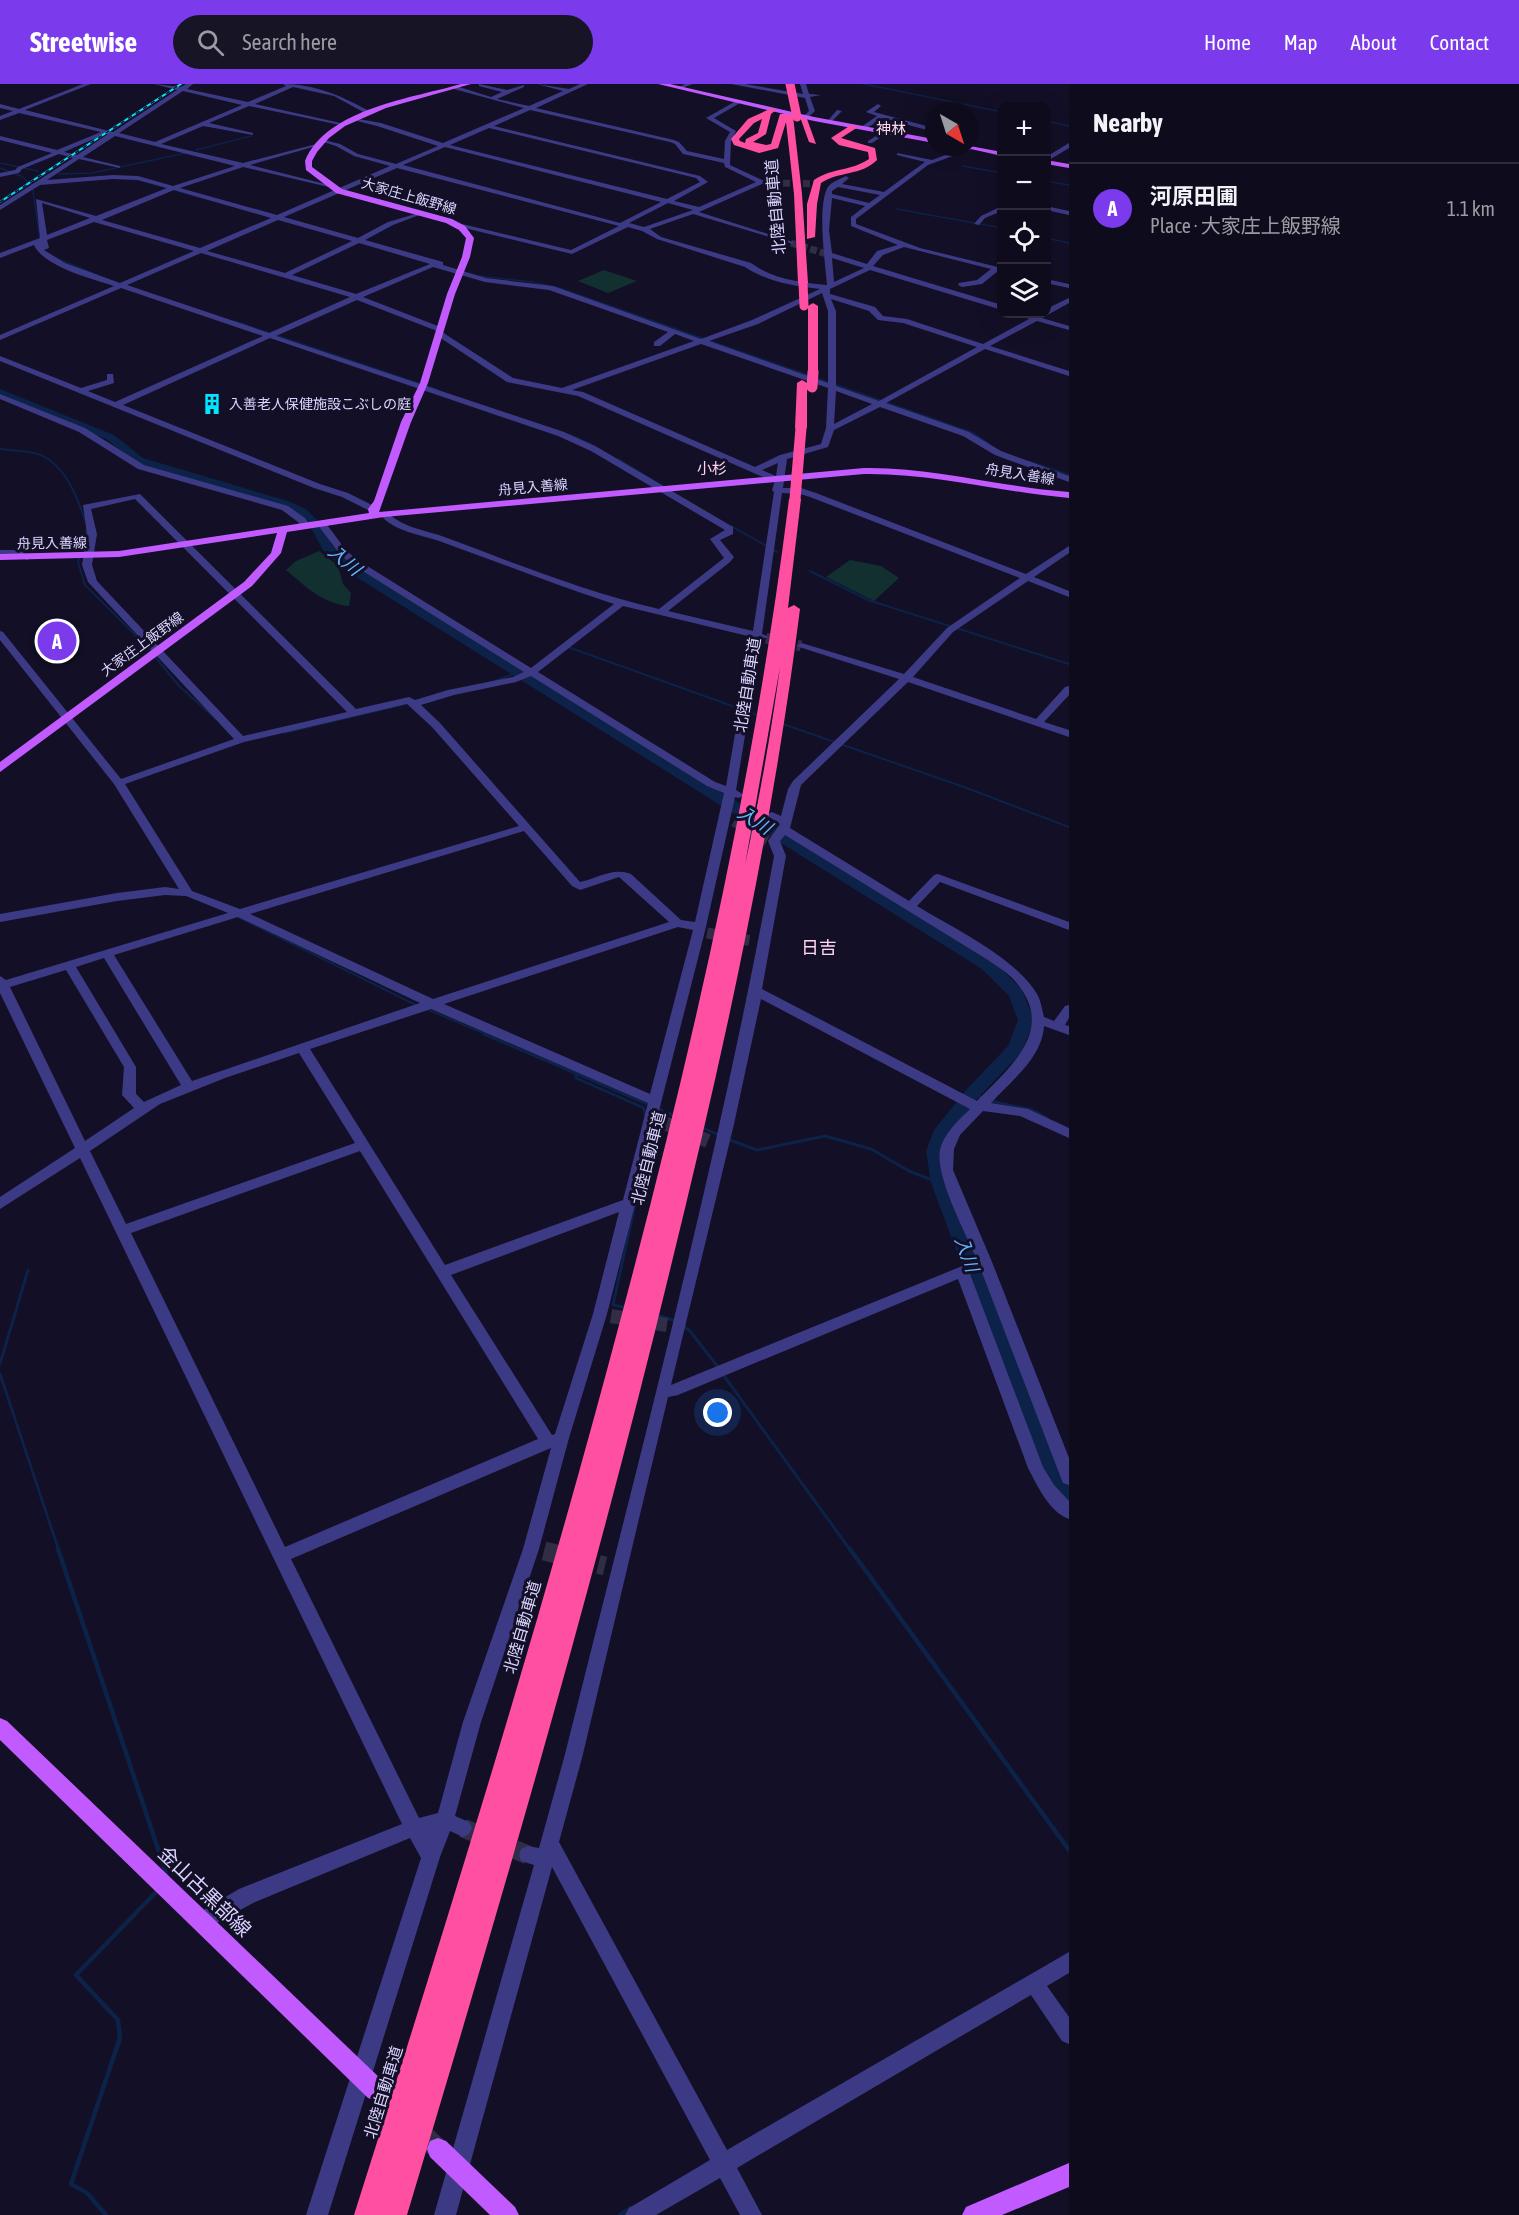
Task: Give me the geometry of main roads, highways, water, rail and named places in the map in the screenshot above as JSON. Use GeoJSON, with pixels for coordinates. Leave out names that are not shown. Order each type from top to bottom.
{"type":"FeatureCollection","features":[{"type":"Feature","properties":{"kind":"highway"},"geometry":{"type":"LineString","coordinates":[[787,87],[795,117],[813,142]]}},
{"type":"Feature","properties":{"kind":"highway"},"geometry":{"type":"LineString","coordinates":[[772,110],[767,113],[762,134],[748,141],[750,145],[766,148],[776,146],[795,117],[787,87]]}},
{"type":"Feature","properties":{"kind":"highway"},"geometry":{"type":"LineString","coordinates":[[762,152],[740,144],[735,139],[751,120],[772,110]]}},
{"type":"Feature","properties":{"kind":"highway","name":"北陸自動車道"},"geometry":{"type":"LineString","coordinates":[[368,2215],[561,1572],[740,929],[747,802],[791,636],[806,430],[808,370],[803,305],[808,283],[795,117]]}},
{"type":"Feature","properties":{"kind":"highway"},"geometry":{"type":"LineString","coordinates":[[806,240],[817,182],[830,174],[855,172],[873,161],[872,150],[835,138],[858,128]]}},
{"type":"Feature","properties":{"kind":"highway"},"geometry":{"type":"LineString","coordinates":[[841,172],[856,168],[860,152],[832,139],[858,128]]}},
{"type":"Feature","properties":{"kind":"highway"},"geometry":{"type":"LineString","coordinates":[[787,184],[806,240]]}},
{"type":"Feature","properties":{"kind":"highway","name":"北陸自動車道"},"geometry":{"type":"LineString","coordinates":[[393,2215],[581,1576],[622,1424],[687,1126]]}},
{"type":"Feature","properties":{"kind":"main road","name":"大家庄上飯野線"},"geometry":{"type":"LineString","coordinates":[[377,513],[398,446],[423,386],[470,238],[465,230],[454,224],[335,189],[315,175],[308,164],[320,142],[343,125],[369,113],[467,84]]}},
{"type":"Feature","properties":{"kind":"main road"},"geometry":{"type":"LineString","coordinates":[[661,84],[795,117],[925,140]]}},
{"type":"Feature","properties":{"kind":"main road"},"geometry":{"type":"LineString","coordinates":[[979,149],[997,153]]}},
{"type":"Feature","properties":{"kind":"main road"},"geometry":{"type":"LineString","coordinates":[[1051,162],[1069,166]]}},
{"type":"Feature","properties":{"kind":"main road","name":"舟見入善線"},"geometry":{"type":"LineString","coordinates":[[0,555],[88,556],[282,530],[377,513],[776,478],[896,470],[944,475],[1069,495]]}},
{"type":"Feature","properties":{"kind":"main road","name":"大家庄上飯野線"},"geometry":{"type":"LineString","coordinates":[[0,768],[236,594],[277,552],[283,538],[282,530]]}},
{"type":"Feature","properties":{"kind":"main road","name":"金山古黒部線"},"geometry":{"type":"LineString","coordinates":[[0,1727],[369,2083]]}},
{"type":"Feature","properties":{"kind":"main road"},"geometry":{"type":"LineString","coordinates":[[438,2149],[507,2215]]}},
{"type":"Feature","properties":{"kind":"main road"},"geometry":{"type":"LineString","coordinates":[[974,2215],[1069,2175]]}},
{"type":"Feature","properties":{"kind":"waterway"},"geometry":{"type":"LineString","coordinates":[[864,84],[997,111]]}},
{"type":"Feature","properties":{"kind":"waterway"},"geometry":{"type":"LineString","coordinates":[[1051,122],[1069,126]]}},
{"type":"Feature","properties":{"kind":"waterway"},"geometry":{"type":"LineString","coordinates":[[196,150],[251,136]]}},
{"type":"Feature","properties":{"kind":"waterway"},"geometry":{"type":"LineString","coordinates":[[58,174],[92,173],[186,153]]}},
{"type":"Feature","properties":{"kind":"waterway"},"geometry":{"type":"LineString","coordinates":[[0,163],[38,171]]}},
{"type":"Feature","properties":{"kind":"waterway"},"geometry":{"type":"LineString","coordinates":[[963,166],[997,172]]}},
{"type":"Feature","properties":{"kind":"waterway"},"geometry":{"type":"LineString","coordinates":[[0,168],[21,176],[32,185],[40,239]]}},
{"type":"Feature","properties":{"kind":"waterway"},"geometry":{"type":"LineString","coordinates":[[135,179],[210,200]]}},
{"type":"Feature","properties":{"kind":"waterway"},"geometry":{"type":"LineString","coordinates":[[1051,182],[1069,185]]}},
{"type":"Feature","properties":{"kind":"waterway"},"geometry":{"type":"LineString","coordinates":[[897,209],[997,227]]}},
{"type":"Feature","properties":{"kind":"waterway"},"geometry":{"type":"LineString","coordinates":[[1051,239],[1069,243]]}},
{"type":"Feature","properties":{"kind":"waterway"},"geometry":{"type":"LineString","coordinates":[[56,258],[97,275]]}},
{"type":"Feature","properties":{"kind":"waterway"},"geometry":{"type":"LineString","coordinates":[[479,276],[532,282],[559,288],[665,325]]}},
{"type":"Feature","properties":{"kind":"waterway"},"geometry":{"type":"LineString","coordinates":[[234,321],[247,325]]}},
{"type":"Feature","properties":{"kind":"waterway"},"geometry":{"type":"LineString","coordinates":[[242,324],[438,390]]}},
{"type":"Feature","properties":{"kind":"waterway"},"geometry":{"type":"LineString","coordinates":[[661,324],[810,376]]}},
{"type":"Feature","properties":{"kind":"waterway"},"geometry":{"type":"LineString","coordinates":[[816,378],[973,433],[989,444]]}},
{"type":"Feature","properties":{"kind":"waterway","name":"入川"},"geometry":{"type":"LineString","coordinates":[[0,392],[110,437],[139,460],[284,504],[302,512],[316,526],[327,547],[349,567],[988,965],[1016,994],[1026,1020],[1016,1048],[972,1094],[943,1130],[935,1151],[940,1183],[961,1241],[1048,1466],[1069,1499]]}},
{"type":"Feature","properties":{"kind":"waterway"},"geometry":{"type":"LineString","coordinates":[[570,435],[594,446]]}},
{"type":"Feature","properties":{"kind":"waterway"},"geometry":{"type":"LineString","coordinates":[[0,449],[38,454],[56,465],[69,483],[86,523]]}},
{"type":"Feature","properties":{"kind":"waterway"},"geometry":{"type":"LineString","coordinates":[[618,459],[666,488]]}},
{"type":"Feature","properties":{"kind":"waterway"},"geometry":{"type":"LineString","coordinates":[[1028,461],[1069,475]]}},
{"type":"Feature","properties":{"kind":"waterway"},"geometry":{"type":"LineString","coordinates":[[731,526],[777,552]]}},
{"type":"Feature","properties":{"kind":"waterway"},"geometry":{"type":"LineString","coordinates":[[87,529],[78,562],[85,585],[147,647],[180,687],[216,719]]}},
{"type":"Feature","properties":{"kind":"waterway"},"geometry":{"type":"LineString","coordinates":[[810,571],[868,600],[1069,664]]}},
{"type":"Feature","properties":{"kind":"waterway"},"geometry":{"type":"LineString","coordinates":[[568,647],[760,716]]}},
{"type":"Feature","properties":{"kind":"waterway"},"geometry":{"type":"LineString","coordinates":[[494,681],[519,672]]}},
{"type":"Feature","properties":{"kind":"waterway"},"geometry":{"type":"LineString","coordinates":[[284,733],[401,705]]}},
{"type":"Feature","properties":{"kind":"waterway"},"geometry":{"type":"LineString","coordinates":[[780,723],[964,787],[1069,827]]}},
{"type":"Feature","properties":{"kind":"waterway"},"geometry":{"type":"LineString","coordinates":[[236,916],[418,1006]]}},
{"type":"Feature","properties":{"kind":"waterway"},"geometry":{"type":"LineString","coordinates":[[424,1008],[488,1035]]}},
{"type":"Feature","properties":{"kind":"waterway"},"geometry":{"type":"LineString","coordinates":[[484,1034],[576,1073]]}},
{"type":"Feature","properties":{"kind":"waterway"},"geometry":{"type":"LineString","coordinates":[[576,1073],[650,1105]]}},
{"type":"Feature","properties":{"kind":"waterway"},"geometry":{"type":"LineString","coordinates":[[576,1073],[576,1078],[644,1108],[646,1117]]}},
{"type":"Feature","properties":{"kind":"waterway"},"geometry":{"type":"LineString","coordinates":[[972,1094],[982,1098]]}},
{"type":"Feature","properties":{"kind":"waterway"},"geometry":{"type":"LineString","coordinates":[[991,1101],[1032,1110],[1047,1118]]}},
{"type":"Feature","properties":{"kind":"waterway"},"geometry":{"type":"LineString","coordinates":[[656,1108],[675,1116]]}},
{"type":"Feature","properties":{"kind":"waterway"},"geometry":{"type":"LineString","coordinates":[[703,1128],[719,1135]]}},
{"type":"Feature","properties":{"kind":"waterway"},"geometry":{"type":"LineString","coordinates":[[727,1139],[757,1150],[825,1136],[871,1149],[909,1171],[940,1183]]}},
{"type":"Feature","properties":{"kind":"waterway"},"geometry":{"type":"LineString","coordinates":[[627,1308],[613,1305],[636,1200]]}},
{"type":"Feature","properties":{"kind":"waterway"},"geometry":{"type":"LineString","coordinates":[[0,1364],[28,1270]]}},
{"type":"Feature","properties":{"kind":"waterway"},"geometry":{"type":"LineString","coordinates":[[657,1315],[676,1321]]}},
{"type":"Feature","properties":{"kind":"waterway"},"geometry":{"type":"LineString","coordinates":[[682,1325],[690,1331],[718,1367]]}},
{"type":"Feature","properties":{"kind":"waterway"},"geometry":{"type":"LineString","coordinates":[[722,1373],[851,1551]]}},
{"type":"Feature","properties":{"kind":"waterway"},"geometry":{"type":"LineString","coordinates":[[0,1374],[59,1551]]}},
{"type":"Feature","properties":{"kind":"waterway"},"geometry":{"type":"LineString","coordinates":[[58,1549],[167,1876]]}},
{"type":"Feature","properties":{"kind":"waterway"},"geometry":{"type":"LineString","coordinates":[[850,1549],[1069,1850]]}},
{"type":"Feature","properties":{"kind":"waterway"},"geometry":{"type":"LineString","coordinates":[[106,2215],[87,2193],[71,2184],[120,2038],[118,2020],[76,1975],[158,1890]]}},
{"type":"Feature","properties":{"kind":"waterway"},"geometry":{"type":"LineString","coordinates":[[620,2215],[631,2208]]}},
{"type":"Feature","properties":{"kind":"tunnel"},"geometry":{"type":"LineString","coordinates":[[773,183],[822,184]]}},
{"type":"Feature","properties":{"kind":"tunnel"},"geometry":{"type":"LineString","coordinates":[[791,243],[827,254]]}},
{"type":"Feature","properties":{"kind":"tunnel"},"geometry":{"type":"LineString","coordinates":[[766,638],[801,646]]}},
{"type":"Feature","properties":{"kind":"tunnel"},"geometry":{"type":"LineString","coordinates":[[734,821],[767,841]]}},
{"type":"Feature","properties":{"kind":"tunnel"},"geometry":{"type":"LineString","coordinates":[[707,933],[753,941]]}},
{"type":"Feature","properties":{"kind":"tunnel"},"geometry":{"type":"LineString","coordinates":[[660,1121],[708,1141]]}},
{"type":"Feature","properties":{"kind":"tunnel"},"geometry":{"type":"LineString","coordinates":[[611,1316],[667,1325]]}},
{"type":"Feature","properties":{"kind":"tunnel"},"geometry":{"type":"LineString","coordinates":[[544,1551],[605,1566]]}},
{"type":"Feature","properties":{"kind":"tunnel"},"geometry":{"type":"LineString","coordinates":[[463,1828],[528,1855]]}},
{"type":"Feature","properties":{"kind":"tunnel"},"geometry":{"type":"LineString","coordinates":[[376,2090],[438,2149]]}},
{"type":"Feature","properties":{"kind":"railway"},"geometry":{"type":"LineString","coordinates":[[0,202],[181,84]]}},
{"type":"Feature","properties":{"kind":"place","name":"入善老人保健施設こぶしの庭"},"geometry":{"type":"Point","coordinates":[212,404]}},
{"type":"Feature","properties":{"kind":"place","name":"河原田圃"},"geometry":{"type":"Point","coordinates":[57,641]}},
{"type":"Feature","properties":{"kind":"district","name":"神林"},"geometry":{"type":"Point","coordinates":[891,128]}},
{"type":"Feature","properties":{"kind":"district","name":"小杉"},"geometry":{"type":"Point","coordinates":[712,468]}},
{"type":"Feature","properties":{"kind":"district","name":"日吉"},"geometry":{"type":"Point","coordinates":[819,947]}}]}
